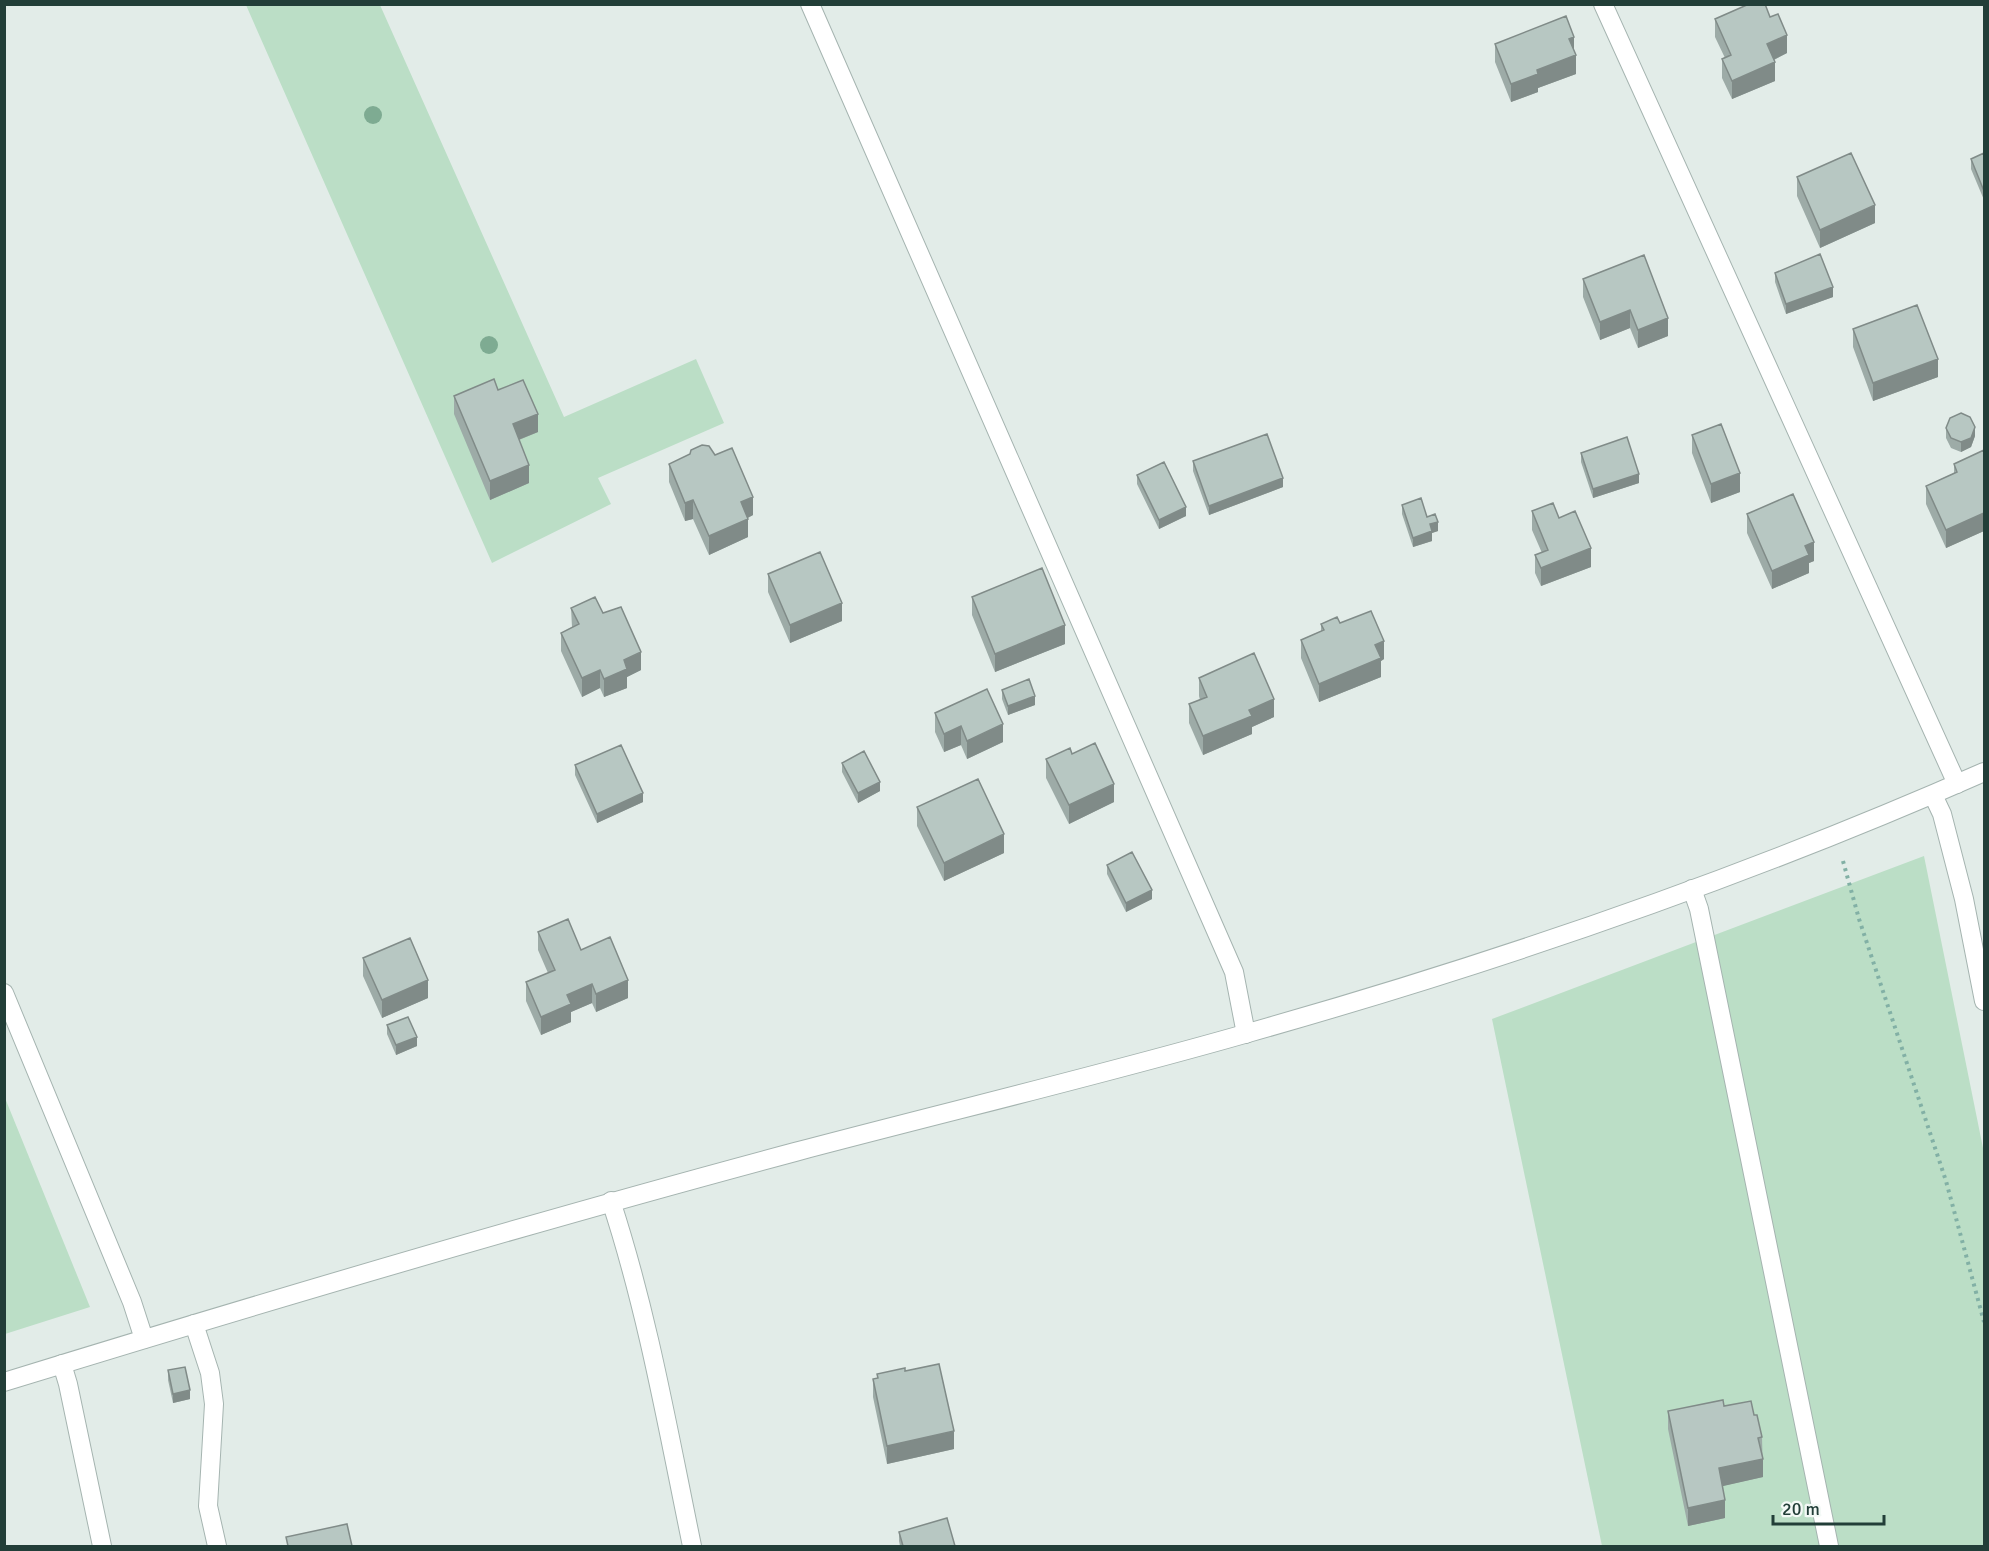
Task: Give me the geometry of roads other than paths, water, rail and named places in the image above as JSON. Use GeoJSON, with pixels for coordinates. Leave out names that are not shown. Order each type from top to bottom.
{"type":"FeatureCollection","features":[{"type":"Feature","properties":{"kind":"street"},"geometry":{"type":"LineString","coordinates":[[810,4],[1230,961],[1246,1034]]}},
{"type":"Feature","properties":{"kind":"street"},"geometry":{"type":"LineString","coordinates":[[1603,4],[1957,784]]}},
{"type":"Feature","properties":{"kind":"street"},"geometry":{"type":"LineString","coordinates":[[4,1382],[611,1202],[1246,1034],[1472,965],[1692,890],[1837,835],[1984,772]]}},
{"type":"Feature","properties":{"kind":"street"},"geometry":{"type":"LineString","coordinates":[[1933,795],[1942,814],[1964,899],[1984,1001]]}},
{"type":"Feature","properties":{"kind":"street"},"geometry":{"type":"LineString","coordinates":[[1692,890],[1699,909],[1829,1546]]}},
{"type":"Feature","properties":{"kind":"street"},"geometry":{"type":"LineString","coordinates":[[4,993],[132,1302],[144,1340]]}},
{"type":"Feature","properties":{"kind":"street"},"geometry":{"type":"LineString","coordinates":[[611,1202],[633,1269],[653,1353],[692,1546]]}},
{"type":"Feature","properties":{"kind":"street"},"geometry":{"type":"LineString","coordinates":[[194,1324],[210,1373],[214,1404],[208,1506],[217,1546]]}},
{"type":"Feature","properties":{"kind":"street"},"geometry":{"type":"LineString","coordinates":[[62,1364],[102,1546]]}}]}
